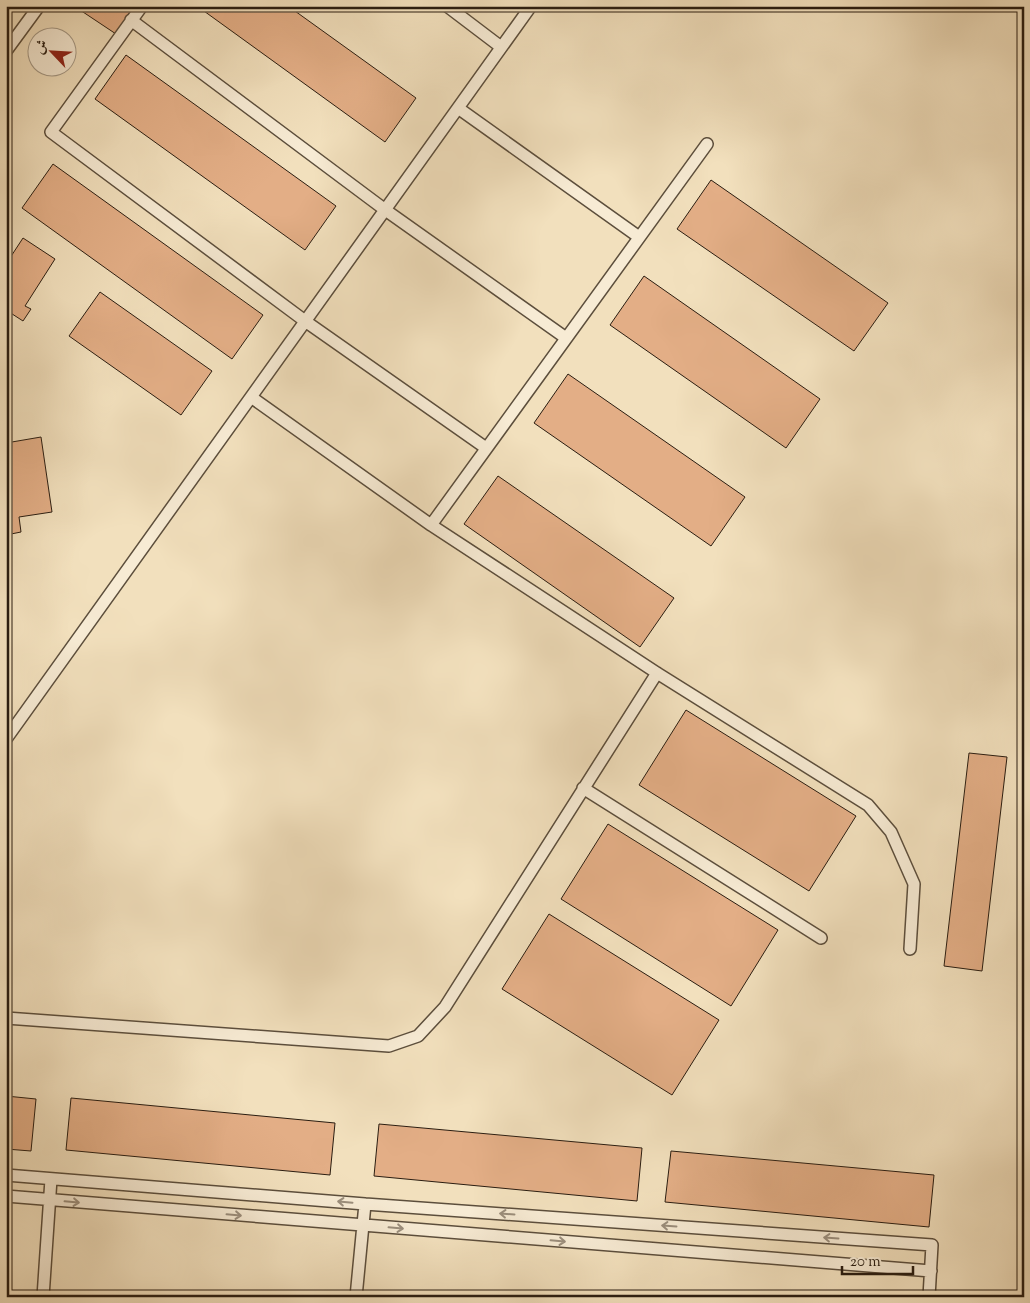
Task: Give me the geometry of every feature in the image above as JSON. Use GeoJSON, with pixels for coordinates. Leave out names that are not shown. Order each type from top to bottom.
{"type":"FeatureCollection","features":[{"type":"Feature","properties":{"kind":"lane"},"geometry":{"type":"LineString","coordinates":[[6,51],[39,6]]}},
{"type":"Feature","properties":{"kind":"lane"},"geometry":{"type":"LineString","coordinates":[[142,6],[51,132],[305,321],[486,448]]}},
{"type":"Feature","properties":{"kind":"lane"},"geometry":{"type":"LineString","coordinates":[[447,6],[501,47]]}},
{"type":"Feature","properties":{"kind":"lane"},"geometry":{"type":"LineString","coordinates":[[6,739],[531,6]]}},
{"type":"Feature","properties":{"kind":"lane"},"geometry":{"type":"LineString","coordinates":[[131,20],[384,210],[566,338]]}},
{"type":"Feature","properties":{"kind":"lane"},"geometry":{"type":"LineString","coordinates":[[458,108],[639,237]]}},
{"type":"Feature","properties":{"kind":"lane"},"geometry":{"type":"LineString","coordinates":[[431,525],[707,144]]}},
{"type":"Feature","properties":{"kind":"lane"},"geometry":{"type":"LineString","coordinates":[[251,397],[431,525],[657,673],[868,805],[891,832],[914,884],[910,949]]}},
{"type":"Feature","properties":{"kind":"lane"},"geometry":{"type":"LineString","coordinates":[[6,1018],[390,1046],[418,1036],[445,1007],[657,673]]}},
{"type":"Feature","properties":{"kind":"lane"},"geometry":{"type":"LineString","coordinates":[[583,788],[821,938]]}},
{"type":"Feature","properties":{"kind":"lane"},"geometry":{"type":"LineString","coordinates":[[6,1175],[365,1204],[932,1245],[929,1297]]}},
{"type":"Feature","properties":{"kind":"lane"},"geometry":{"type":"LineString","coordinates":[[43,1297],[51,1179]]}},
{"type":"Feature","properties":{"kind":"lane"},"geometry":{"type":"LineString","coordinates":[[6,1196],[931,1271]]}},
{"type":"Feature","properties":{"kind":"lane"},"geometry":{"type":"LineString","coordinates":[[356,1297],[365,1204]]}},
{"type":"Feature","properties":{"kind":"building"},"geometry":{"type":"Polygon","coordinates":[[[74,6],[134,6],[116,34],[74,6]]]}},
{"type":"Feature","properties":{"kind":"building"},"geometry":{"type":"Polygon","coordinates":[[[197,6],[288,6],[416,98],[385,142],[197,6]]]}},
{"type":"Feature","properties":{"kind":"building"},"geometry":{"type":"Polygon","coordinates":[[[126,55],[336,206],[305,250],[95,99],[126,55]]]}},
{"type":"Feature","properties":{"kind":"building"},"geometry":{"type":"Polygon","coordinates":[[[53,164],[263,315],[232,359],[22,208],[53,164]]]}},
{"type":"Feature","properties":{"kind":"building"},"geometry":{"type":"Polygon","coordinates":[[[711,180],[888,303],[854,351],[677,229],[711,180]]]}},
{"type":"Feature","properties":{"kind":"building"},"geometry":{"type":"Polygon","coordinates":[[[23,238],[55,259],[25,306],[31,309],[23,321],[6,310],[6,264],[23,238]]]}},
{"type":"Feature","properties":{"kind":"building"},"geometry":{"type":"Polygon","coordinates":[[[644,276],[820,399],[786,448],[610,325],[644,276]]]}},
{"type":"Feature","properties":{"kind":"building"},"geometry":{"type":"Polygon","coordinates":[[[100,292],[212,371],[181,415],[69,336],[100,292]]]}},
{"type":"Feature","properties":{"kind":"building"},"geometry":{"type":"Polygon","coordinates":[[[568,374],[745,497],[711,546],[534,423],[568,374]]]}},
{"type":"Feature","properties":{"kind":"building"},"geometry":{"type":"Polygon","coordinates":[[[41,437],[52,512],[19,517],[21,532],[6,535],[6,443],[41,437]]]}},
{"type":"Feature","properties":{"kind":"building"},"geometry":{"type":"Polygon","coordinates":[[[498,476],[674,598],[640,647],[464,524],[498,476]]]}},
{"type":"Feature","properties":{"kind":"building"},"geometry":{"type":"Polygon","coordinates":[[[686,710],[856,816],[809,891],[639,785],[686,710]]]}},
{"type":"Feature","properties":{"kind":"building"},"geometry":{"type":"Polygon","coordinates":[[[969,753],[1007,757],[982,971],[944,966],[969,753]]]}},
{"type":"Feature","properties":{"kind":"building"},"geometry":{"type":"Polygon","coordinates":[[[608,824],[778,930],[731,1006],[561,899],[608,824]]]}},
{"type":"Feature","properties":{"kind":"building"},"geometry":{"type":"Polygon","coordinates":[[[549,914],[719,1020],[672,1095],[502,989],[549,914]]]}},
{"type":"Feature","properties":{"kind":"building"},"geometry":{"type":"Polygon","coordinates":[[[6,1096],[36,1099],[31,1151],[6,1149],[6,1096]]]}},
{"type":"Feature","properties":{"kind":"building"},"geometry":{"type":"Polygon","coordinates":[[[71,1098],[335,1123],[330,1175],[66,1150],[71,1098]]]}},
{"type":"Feature","properties":{"kind":"building"},"geometry":{"type":"Polygon","coordinates":[[[379,1124],[642,1148],[637,1201],[374,1176],[379,1124]]]}},
{"type":"Feature","properties":{"kind":"building"},"geometry":{"type":"Polygon","coordinates":[[[671,1151],[934,1175],[929,1227],[665,1202],[671,1151]]]}}]}
